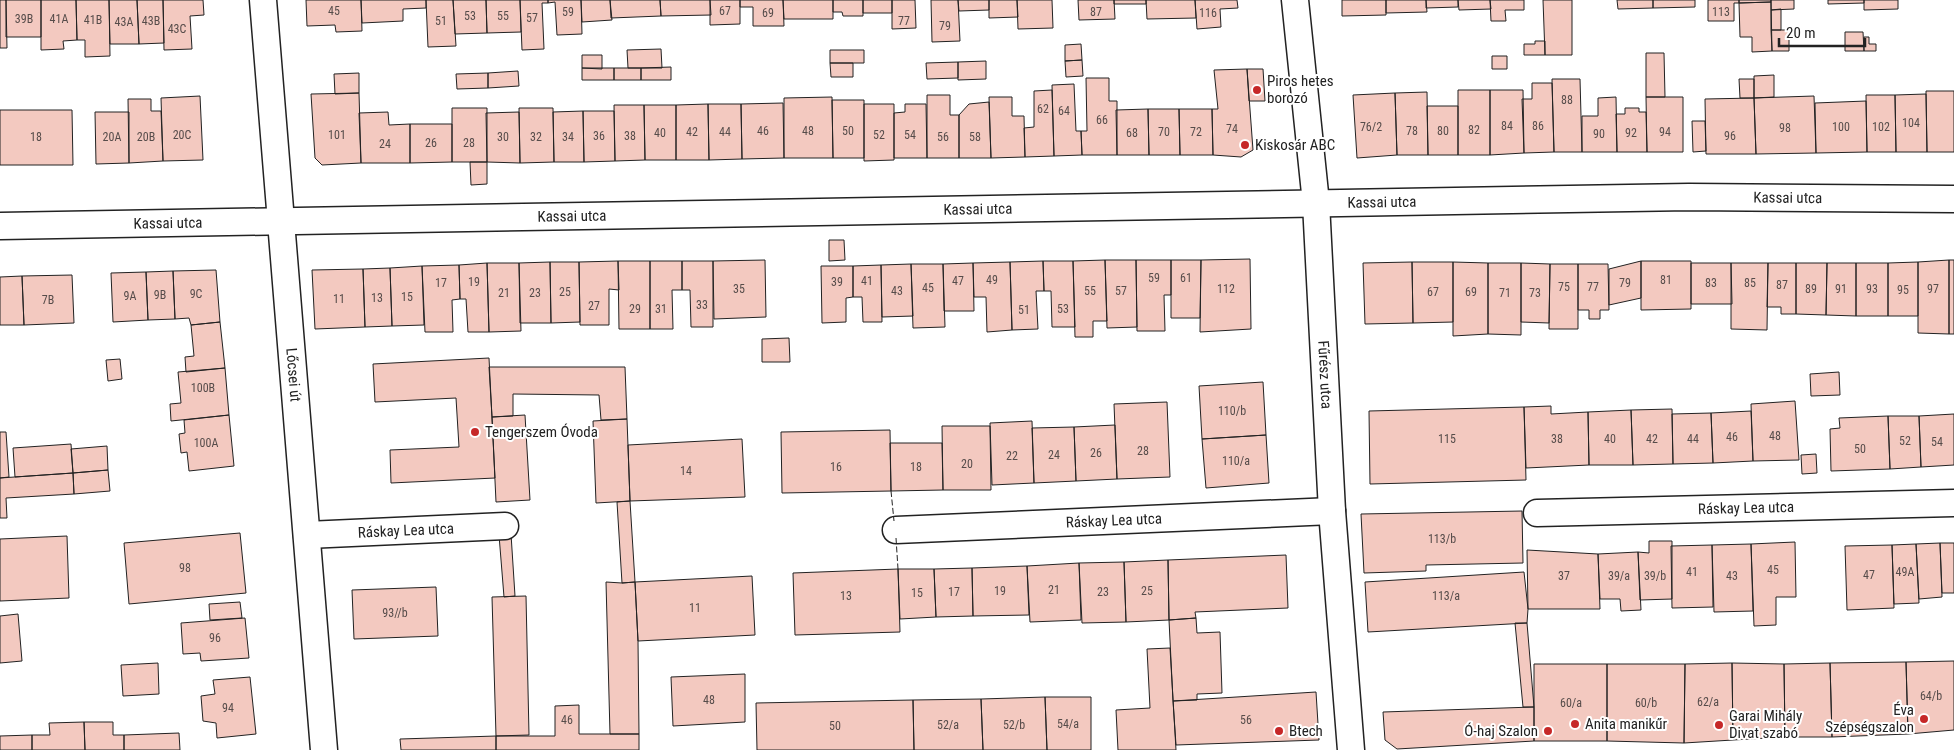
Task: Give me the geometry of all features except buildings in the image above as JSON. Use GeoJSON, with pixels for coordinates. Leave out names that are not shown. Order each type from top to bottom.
{"type":"FeatureCollection","features":[{"type":"Feature","properties":{"kind":"street","name":"Lőcsei út"},"geometry":{"type":"LineString","coordinates":[[263,0],[324,750]]}},
{"type":"Feature","properties":{"kind":"street","name":"Fűrész utca"},"geometry":{"type":"LineString","coordinates":[[1295,0],[1316,203],[1332,511],[1351,750]]}},
{"type":"Feature","properties":{"kind":"street","name":"Kassai utca"},"geometry":{"type":"LineString","coordinates":[[0,226],[1689,196],[1954,199]]}},
{"type":"Feature","properties":{"kind":"street","name":"Ráskay Lea utca"},"geometry":{"type":"LineString","coordinates":[[1537,513],[1954,503]]}},
{"type":"Feature","properties":{"kind":"street","name":"Ráskay Lea utca"},"geometry":{"type":"LineString","coordinates":[[896,530],[1332,511]]}},
{"type":"Feature","properties":{"kind":"street","name":"Ráskay Lea utca"},"geometry":{"type":"LineString","coordinates":[[307,535],[504,526]]}},
{"type":"Feature","properties":{"kind":"fence"},"geometry":{"type":"LineString","coordinates":[[891,491],[894,521]]}},
{"type":"Feature","properties":{"kind":"fence"},"geometry":{"type":"LineString","coordinates":[[896,538],[898,569]]}},
{"type":"Feature","properties":{"kind":"place","name":"Piros hetes borozó"},"geometry":{"type":"Point","coordinates":[1257,90]}},
{"type":"Feature","properties":{"kind":"place","name":"Kiskosár ABC"},"geometry":{"type":"Point","coordinates":[1245,145]}},
{"type":"Feature","properties":{"kind":"place","name":"Tengerszem Óvoda"},"geometry":{"type":"Point","coordinates":[475,432]}},
{"type":"Feature","properties":{"kind":"place","name":"Éva Szépségszalon"},"geometry":{"type":"Point","coordinates":[1924,719]}},
{"type":"Feature","properties":{"kind":"place","name":"Anita manikűr"},"geometry":{"type":"Point","coordinates":[1575,724]}},
{"type":"Feature","properties":{"kind":"place","name":"Garai Mihály Divat szabó"},"geometry":{"type":"Point","coordinates":[1719,725]}},
{"type":"Feature","properties":{"kind":"place","name":"Btech"},"geometry":{"type":"Point","coordinates":[1279,731]}},
{"type":"Feature","properties":{"kind":"place","name":"Ó-haj Szalon"},"geometry":{"type":"Point","coordinates":[1548,731]}}]}
